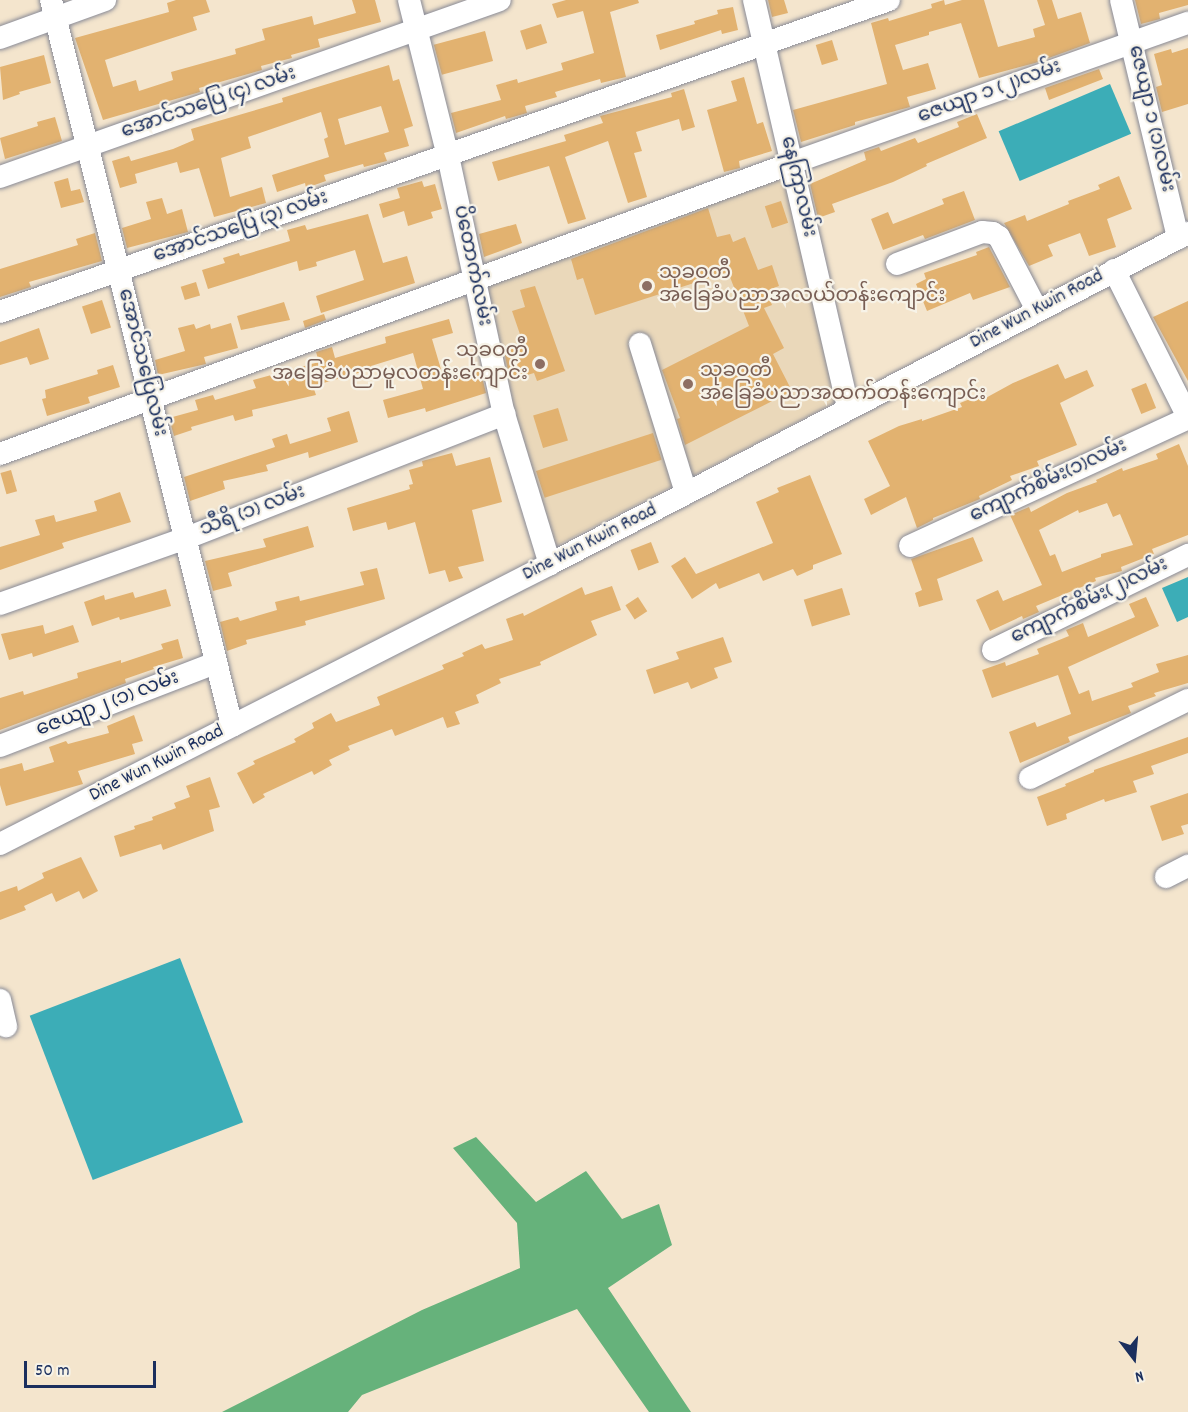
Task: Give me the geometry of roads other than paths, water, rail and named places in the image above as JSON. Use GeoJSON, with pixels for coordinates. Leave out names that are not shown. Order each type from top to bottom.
{"type":"FeatureCollection","features":[{"type":"Feature","properties":{"kind":"street"},"geometry":{"type":"LineString","coordinates":[[0,38],[54,9],[105,0]]}},
{"type":"Feature","properties":{"kind":"street","name":"ပိတောက်လမ်း"},"geometry":{"type":"LineString","coordinates":[[409,0],[448,156],[473,280],[504,414],[550,564]]}},
{"type":"Feature","properties":{"kind":"street","name":"အောင်သပြေ (၄) လမ်း"},"geometry":{"type":"LineString","coordinates":[[0,177],[500,0]]}},
{"type":"Feature","properties":{"kind":"street","name":"နေကြာလမ်း"},"geometry":{"type":"LineString","coordinates":[[754,0],[848,408]]}},
{"type":"Feature","properties":{"kind":"street","name":"အောင်သပြေ (၃) လမ်း"},"geometry":{"type":"LineString","coordinates":[[0,312],[889,0]]}},
{"type":"Feature","properties":{"kind":"street","name":"ဇေယျာ ၁ (၁)လမ်း"},"geometry":{"type":"LineString","coordinates":[[1121,0],[1183,236]]}},
{"type":"Feature","properties":{"kind":"street","name":"အောင်သပြေလမ်း"},"geometry":{"type":"LineString","coordinates":[[54,9],[232,726]]}},
{"type":"Feature","properties":{"kind":"street","name":"ဇေယျာ ၁ (၂)လမ်း"},"geometry":{"type":"LineString","coordinates":[[0,454],[792,163],[1188,23]]}},
{"type":"Feature","properties":{"kind":"street"},"geometry":{"type":"LineString","coordinates":[[897,264],[982,232],[993,233],[999,237],[1037,310]]}},
{"type":"Feature","properties":{"kind":"street","name":"Dine Wun Kwin Road"},"geometry":{"type":"LineString","coordinates":[[0,844],[550,564],[1113,270],[1183,236]]}},
{"type":"Feature","properties":{"kind":"street"},"geometry":{"type":"LineString","coordinates":[[1113,270],[1188,417]]}},
{"type":"Feature","properties":{"kind":"street"},"geometry":{"type":"LineString","coordinates":[[640,344],[686,493]]}},
{"type":"Feature","properties":{"kind":"street","name":"သီရိ (၁) လမ်း"},"geometry":{"type":"LineString","coordinates":[[0,604],[184,539],[504,414]]}},
{"type":"Feature","properties":{"kind":"street","name":"ကျောက်စိမ်း(၁)လမ်း"},"geometry":{"type":"LineString","coordinates":[[910,546],[1188,417]]}},
{"type":"Feature","properties":{"kind":"street","name":"ကျောက်စိမ်း(၂)လမ်း"},"geometry":{"type":"LineString","coordinates":[[993,650],[1188,555]]}},
{"type":"Feature","properties":{"kind":"street","name":"ဇေယျာ၂ (၁) လမ်း"},"geometry":{"type":"LineString","coordinates":[[0,747],[215,663]]}},
{"type":"Feature","properties":{"kind":"street"},"geometry":{"type":"LineString","coordinates":[[1030,778],[1188,700]]}},
{"type":"Feature","properties":{"kind":"street"},"geometry":{"type":"LineString","coordinates":[[1166,878],[1188,866]]}},
{"type":"Feature","properties":{"kind":"street"},"geometry":{"type":"LineString","coordinates":[[0,1000],[6,1026]]}},
{"type":"Feature","properties":{"kind":"water"},"geometry":{"type":"Polygon","coordinates":[[[1110,84],[1131,134],[1020,181],[999,131],[1110,84]]]}},
{"type":"Feature","properties":{"kind":"water"},"geometry":{"type":"Polygon","coordinates":[[[1188,577],[1188,617],[1177,622],[1162,588],[1188,577]]]}},
{"type":"Feature","properties":{"kind":"water"},"geometry":{"type":"Polygon","coordinates":[[[180,958],[243,1122],[93,1180],[30,1016],[180,958]]]}},
{"type":"Feature","properties":{"kind":"place","name":"သုခဝတီ အခြေခံပညာအလယ်တန်းကျောင်း"},"geometry":{"type":"Point","coordinates":[647,286]}},
{"type":"Feature","properties":{"kind":"place","name":"သုခဝတီ အခြေခံပညာမူလတန်းကျောင်း"},"geometry":{"type":"Point","coordinates":[540,364]}},
{"type":"Feature","properties":{"kind":"place","name":"သုခဝတီ အခြေခံပညာအထက်တန်းကျောင်း"},"geometry":{"type":"Point","coordinates":[688,384]}}]}
